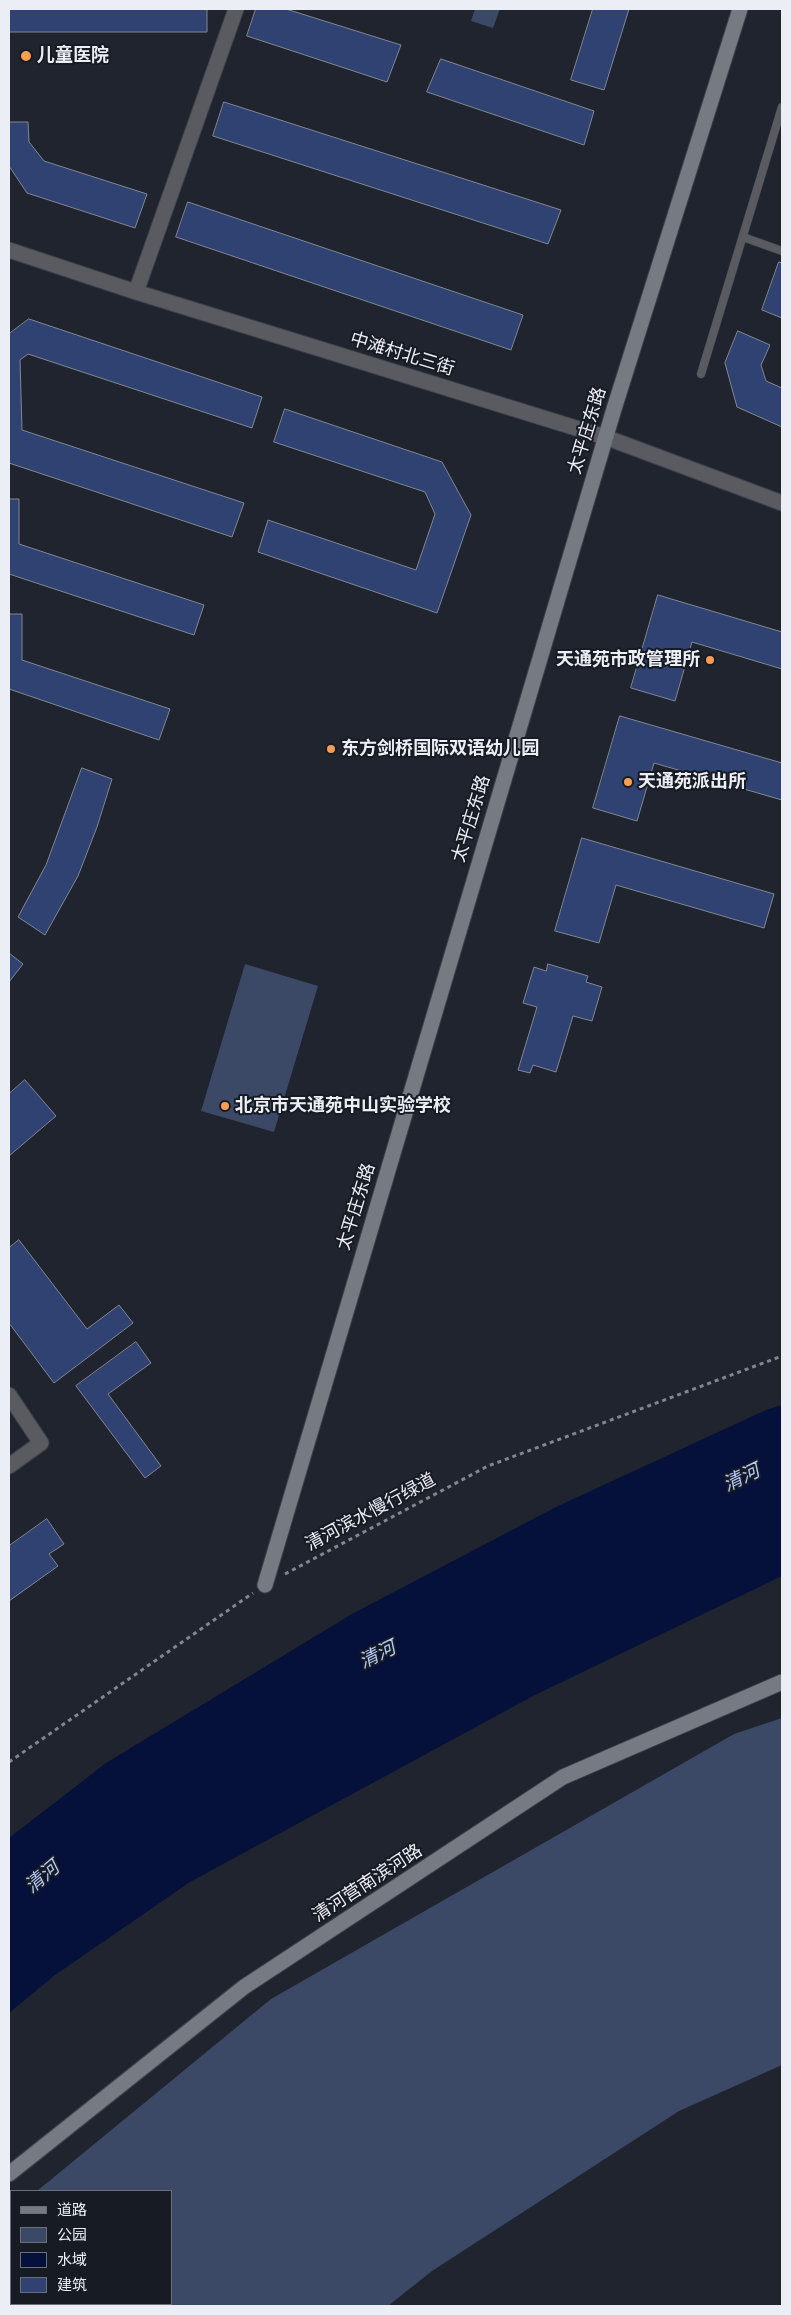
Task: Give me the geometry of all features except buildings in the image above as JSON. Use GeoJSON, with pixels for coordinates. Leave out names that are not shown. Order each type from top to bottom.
{"type":"FeatureCollection","features":[{"type":"Feature","properties":{"kind":"street"},"geometry":{"type":"LineString","coordinates":[[136,292],[236,9]]}},
{"type":"Feature","properties":{"kind":"street","name":"太平庄东路"},"geometry":{"type":"LineString","coordinates":[[265,1585],[605,437],[740,9]]}},
{"type":"Feature","properties":{"kind":"street","name":"中滩村北三街"},"geometry":{"type":"LineString","coordinates":[[9,250],[136,292],[605,437],[782,503]]}},
{"type":"Feature","properties":{"kind":"street"},"geometry":{"type":"LineString","coordinates":[[9,1395],[41,1443],[9,1466]]}},
{"type":"Feature","properties":{"kind":"street","name":"清河营南滨河路"},"geometry":{"type":"LineString","coordinates":[[9,2174],[244,1987],[563,1778],[782,1682]]}},
{"type":"Feature","properties":{"kind":"lane"},"geometry":{"type":"LineString","coordinates":[[701,374],[782,108]]}},
{"type":"Feature","properties":{"kind":"lane"},"geometry":{"type":"LineString","coordinates":[[773,139],[782,142]]}},
{"type":"Feature","properties":{"kind":"lane"},"geometry":{"type":"LineString","coordinates":[[743,237],[782,251]]}},
{"type":"Feature","properties":{"kind":"path","name":"清河滨水慢行绿道"},"geometry":{"type":"LineString","coordinates":[[9,1762],[265,1585],[488,1466],[782,1356]]}},
{"type":"Feature","properties":{"kind":"green space"},"geometry":{"type":"Polygon","coordinates":[[[475,9],[500,9],[493,28],[471,21],[475,9]]]}},
{"type":"Feature","properties":{"kind":"green space"},"geometry":{"type":"Polygon","coordinates":[[[245,964],[318,986],[274,1132],[201,1111],[245,964]]]}},
{"type":"Feature","properties":{"kind":"green space"},"geometry":{"type":"Polygon","coordinates":[[[782,1718],[782,2065],[679,2111],[432,2271],[388,2306],[9,2306],[10,2213],[10,2305],[172,2305],[172,2190],[38,2190],[271,1999],[734,1734],[782,1718]]]}},
{"type":"Feature","properties":{"kind":"water","name":"清河"},"geometry":{"type":"Polygon","coordinates":[[[782,1405],[782,1576],[533,1696],[190,1882],[55,1975],[9,2013],[9,1838],[106,1763],[352,1614],[556,1507],[766,1410],[782,1405]]]}},
{"type":"Feature","properties":{"kind":"place","name":"儿童医院"},"geometry":{"type":"Point","coordinates":[26,56]}},
{"type":"Feature","properties":{"kind":"place","name":"天通苑市政管理所"},"geometry":{"type":"Point","coordinates":[710,660]}},
{"type":"Feature","properties":{"kind":"place","name":"东方剑桥国际双语幼儿园"},"geometry":{"type":"Point","coordinates":[331,749]}},
{"type":"Feature","properties":{"kind":"place","name":"天通苑派出所"},"geometry":{"type":"Point","coordinates":[628,782]}},
{"type":"Feature","properties":{"kind":"place","name":"北京市天通苑中山实验学校"},"geometry":{"type":"Point","coordinates":[225,1106]}}]}
